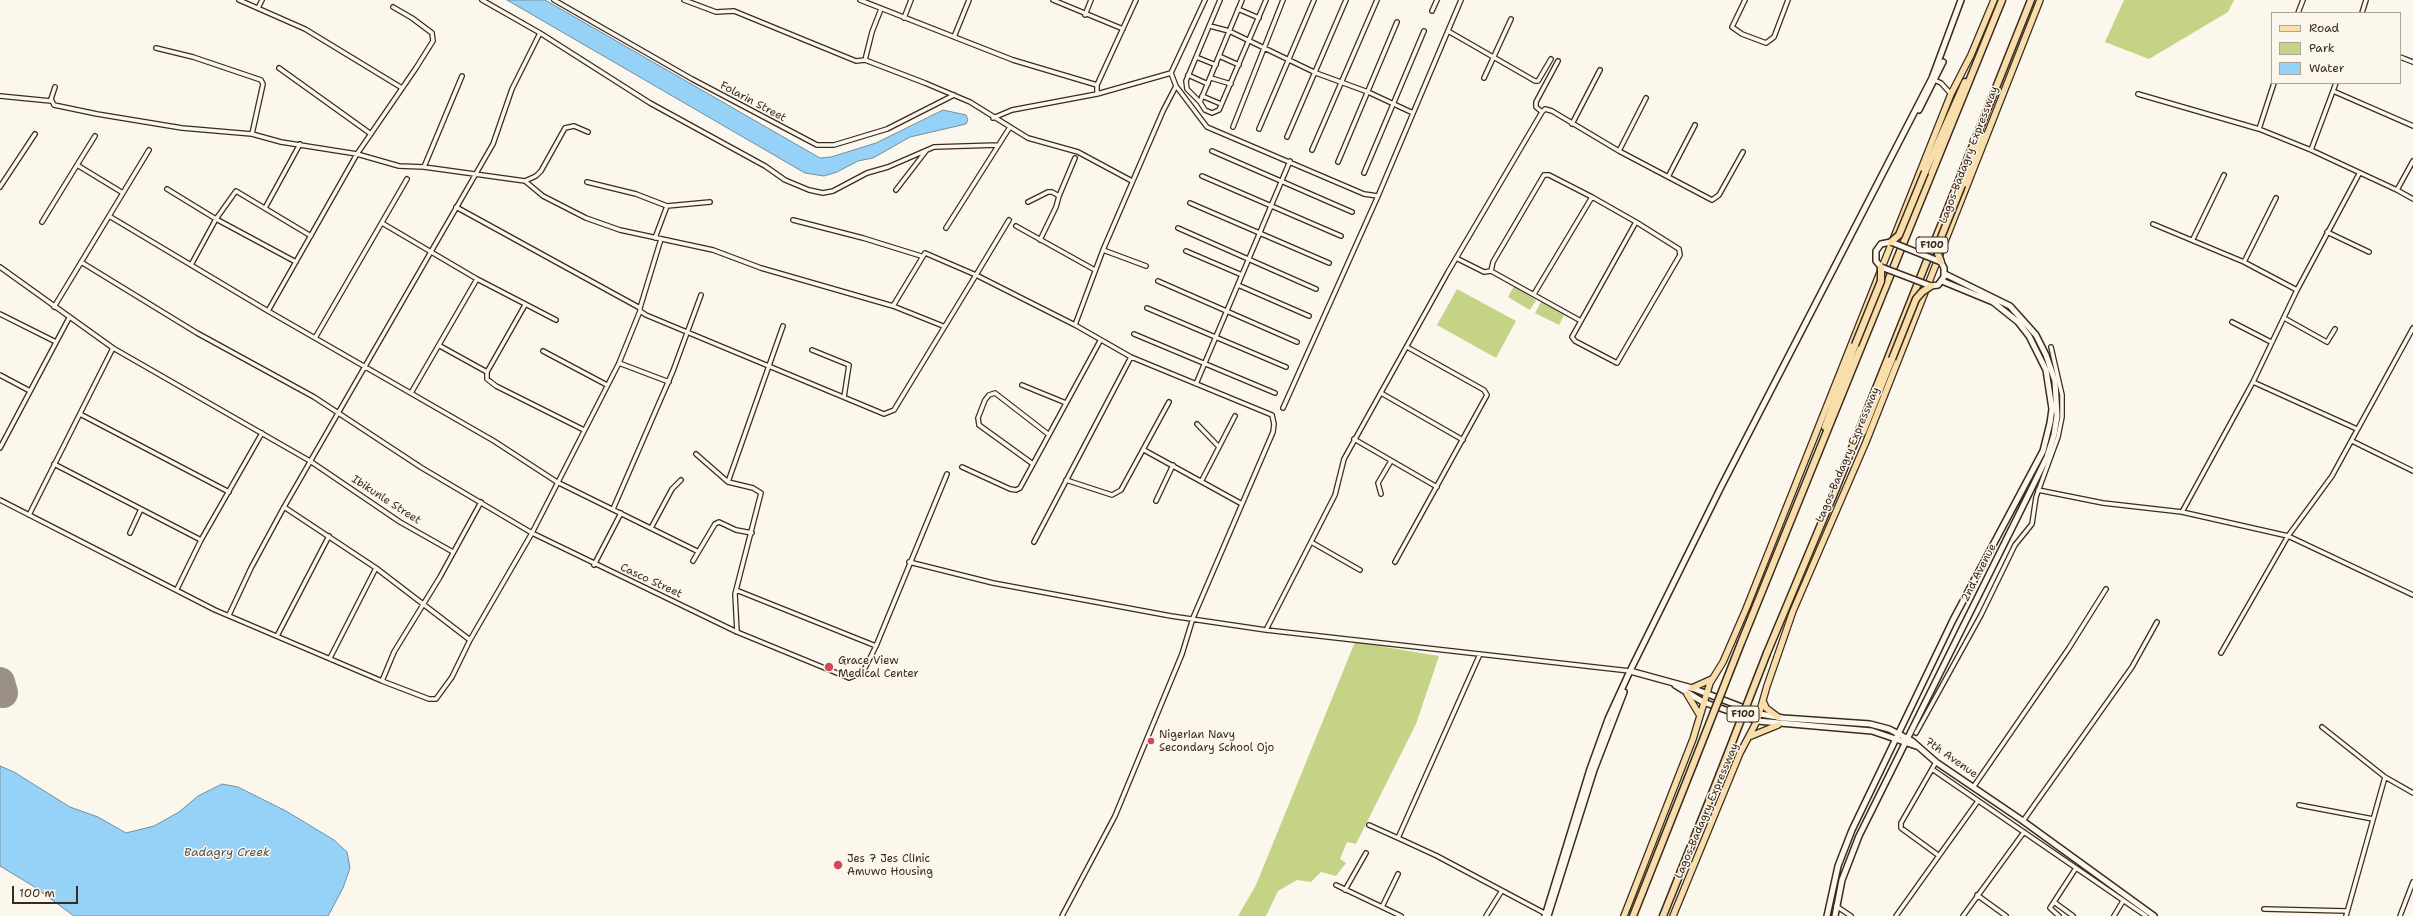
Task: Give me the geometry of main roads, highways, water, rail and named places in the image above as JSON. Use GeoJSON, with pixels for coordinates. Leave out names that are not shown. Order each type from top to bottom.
{"type":"FeatureCollection","features":[{"type":"Feature","properties":{"kind":"highway","name":"F100"},"geometry":{"type":"LineString","coordinates":[[1633,916],[1741,642],[2002,0]]}},
{"type":"Feature","properties":{"kind":"highway","name":"Lagos-Badagry Expressway"},"geometry":{"type":"LineString","coordinates":[[1663,916],[1767,653],[1835,491],[2031,0]]}},
{"type":"Feature","properties":{"kind":"highway"},"geometry":{"type":"LineString","coordinates":[[1891,242],[1899,235],[1925,172],[1992,24]]}},
{"type":"Feature","properties":{"kind":"highway"},"geometry":{"type":"LineString","coordinates":[[1940,262],[1938,245],[1962,185],[2021,25]]}},
{"type":"Feature","properties":{"kind":"highway"},"geometry":{"type":"LineString","coordinates":[[1811,473],[1855,345],[1881,281],[1881,267]]}},
{"type":"Feature","properties":{"kind":"highway"},"geometry":{"type":"LineString","coordinates":[[1835,491],[1870,415],[1916,299],[1922,292],[1931,286]]}},
{"type":"Feature","properties":{"kind":"main road"},"geometry":{"type":"LineString","coordinates":[[1547,915],[1594,770],[1631,671],[1934,79],[1962,0]]}},
{"type":"Feature","properties":{"kind":"main road"},"geometry":{"type":"LineString","coordinates":[[1624,916],[1694,738],[1699,714],[1712,678],[1723,662],[1746,609],[1951,94],[1971,55],[1994,0]]}},
{"type":"Feature","properties":{"kind":"main road","name":"Lagos-Badagry Expressway"},"geometry":{"type":"LineString","coordinates":[[1673,916],[1740,753],[1751,736],[1760,714],[1764,703],[1767,686],[1794,611],[1873,424],[2040,0]]}},
{"type":"Feature","properties":{"kind":"main road"},"geometry":{"type":"LineString","coordinates":[[1891,242],[1940,262],[1945,274],[1942,281],[1931,286],[1881,267],[1876,261],[1876,251],[1881,244],[1891,242]]}},
{"type":"Feature","properties":{"kind":"main road","name":"2nd Avenue"},"geometry":{"type":"LineString","coordinates":[[1835,916],[1842,880],[1852,852],[2051,445],[2057,416],[2055,381],[2046,355],[2036,335],[2010,306],[1945,274]]}},
{"type":"Feature","properties":{"kind":"main road","name":"2nd Avenue"},"geometry":{"type":"LineString","coordinates":[[1827,916],[1832,886],[1845,846],[1900,734],[1953,620],[2043,451],[2050,423],[2052,408],[2046,370],[2040,354],[2029,336],[2006,311],[1993,302],[1942,281]]}},
{"type":"Feature","properties":{"kind":"main road"},"geometry":{"type":"LineString","coordinates":[[1631,671],[1675,685],[1687,694],[1703,702],[1757,721],[1872,731],[1886,734],[1905,744],[1916,746]]}},
{"type":"Feature","properties":{"kind":"main road"},"geometry":{"type":"LineString","coordinates":[[1692,688],[1712,678]]}},
{"type":"Feature","properties":{"kind":"main road","name":"7th Avenue"},"geometry":{"type":"LineString","coordinates":[[1675,685],[1692,688],[1760,714],[1778,717],[1870,724],[1900,734],[1936,762],[1974,786],[2154,916]]}},
{"type":"Feature","properties":{"kind":"main road"},"geometry":{"type":"LineString","coordinates":[[1687,694],[1699,714]]}},
{"type":"Feature","properties":{"kind":"main road"},"geometry":{"type":"LineString","coordinates":[[1764,703],[1766,708],[1778,717]]}},
{"type":"Feature","properties":{"kind":"main road"},"geometry":{"type":"LineString","coordinates":[[1751,736],[1778,724]]}},
{"type":"Feature","properties":{"kind":"water"},"geometry":{"type":"Polygon","coordinates":[[[507,0],[545,0],[820,158],[831,157],[876,143],[943,110],[966,115],[968,120],[966,124],[910,137],[873,158],[858,161],[837,172],[824,176],[805,173],[507,0]]]}},
{"type":"Feature","properties":{"kind":"water","name":"Badagry Creek"},"geometry":{"type":"Polygon","coordinates":[[[0,766],[14,772],[70,807],[98,817],[126,833],[154,826],[179,812],[198,796],[222,784],[238,787],[286,811],[334,840],[347,852],[350,868],[343,888],[328,916],[74,916],[33,886],[0,866],[0,766]]]}},
{"type":"Feature","properties":{"kind":"place","name":"Grace View Medical Center"},"geometry":{"type":"Point","coordinates":[829,667]}},
{"type":"Feature","properties":{"kind":"place","name":"Nigerian Navy Secondary School Ojo"},"geometry":{"type":"Point","coordinates":[1151,741]}},
{"type":"Feature","properties":{"kind":"place","name":"Jes 7 Jes Clinic Amuwo Housing"},"geometry":{"type":"Point","coordinates":[838,865]}}]}
